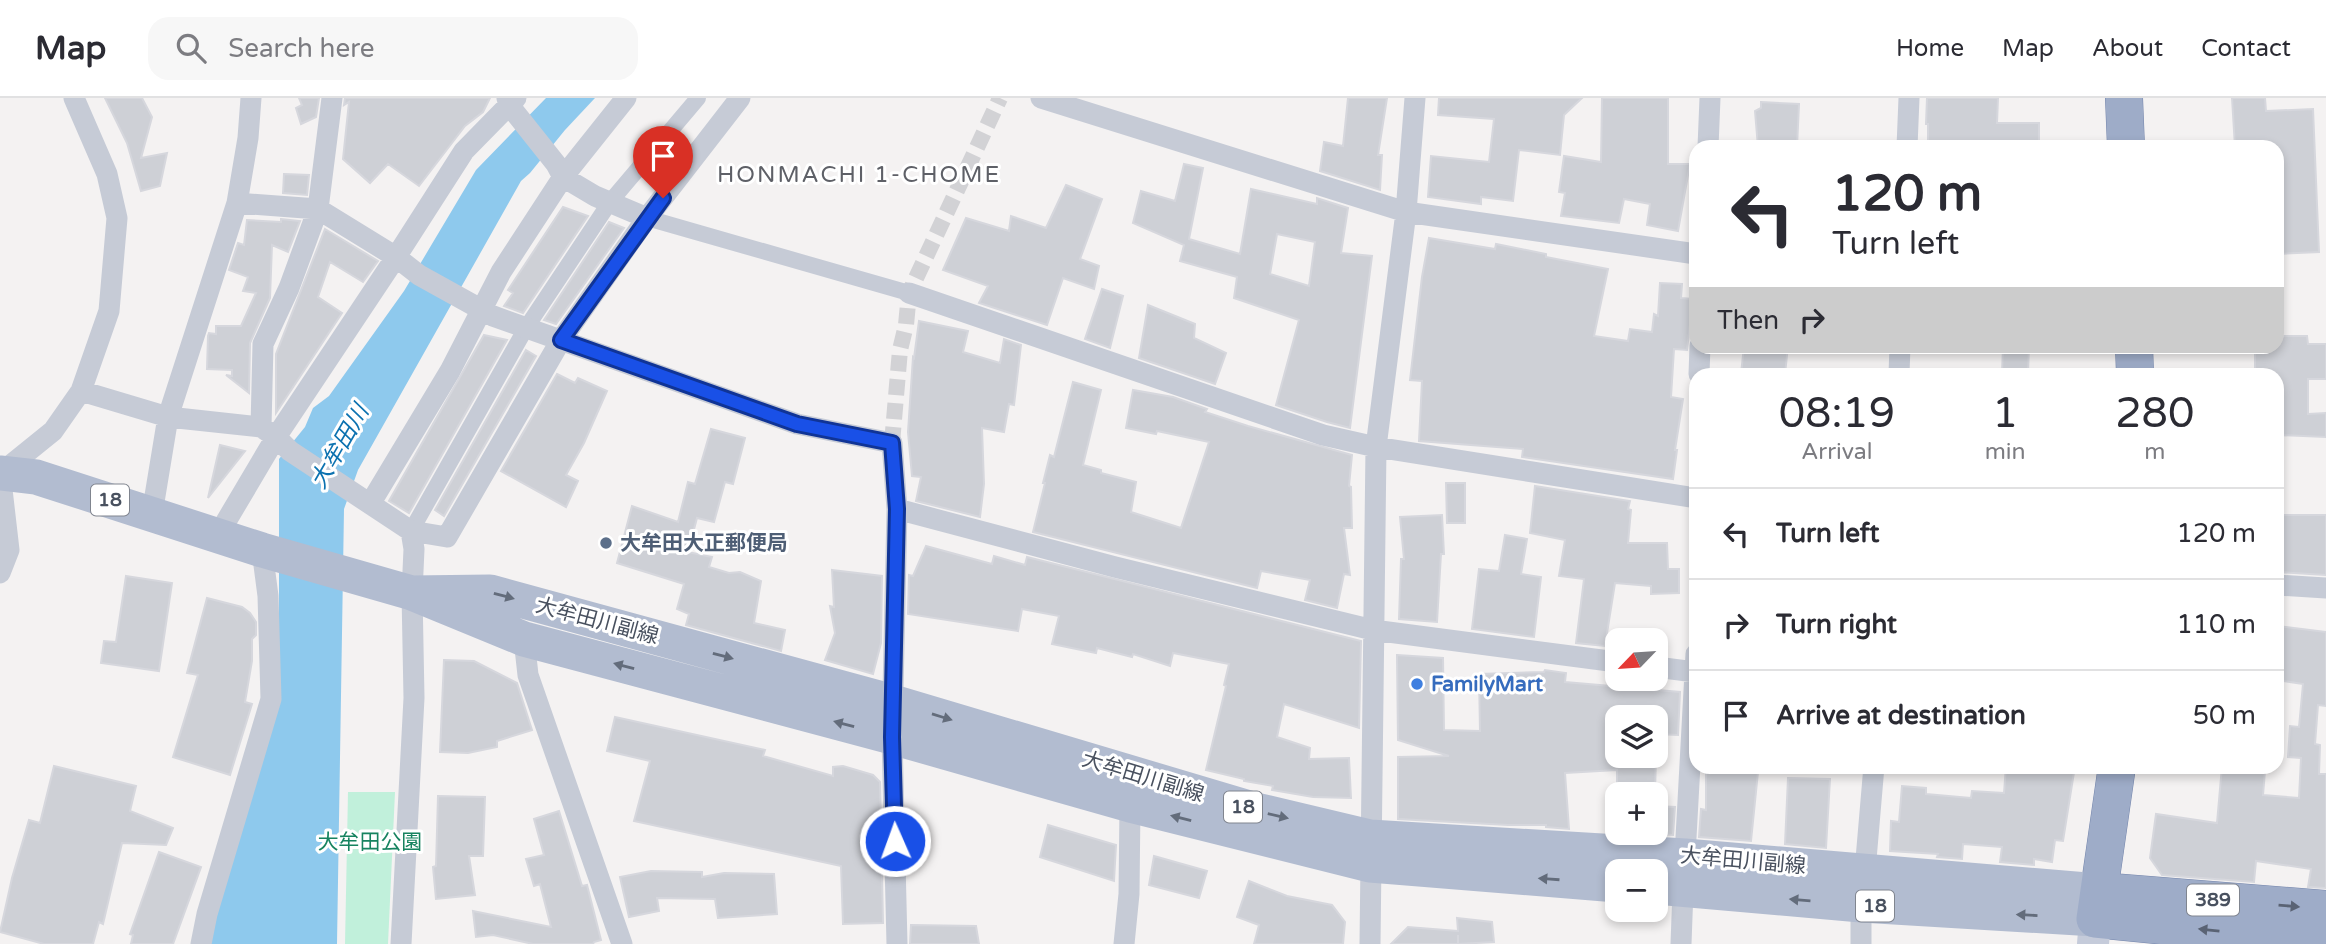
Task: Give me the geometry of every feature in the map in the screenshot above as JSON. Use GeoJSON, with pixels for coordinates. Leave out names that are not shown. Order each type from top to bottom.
{"type":"FeatureCollection","features":[{"type":"Feature","properties":{"kind":"highway"},"geometry":{"type":"LineString","coordinates":[[2124,98],[2126,140]]}},
{"type":"Feature","properties":{"kind":"highway"},"geometry":{"type":"LineString","coordinates":[[2096,918],[2116,774]]}},
{"type":"Feature","properties":{"kind":"highway","name":"389"},"geometry":{"type":"LineString","coordinates":[[2096,918],[2326,909]]}},
{"type":"Feature","properties":{"kind":"highway","name":"389"},"geometry":{"type":"LineString","coordinates":[[2096,918],[2326,942]]}},
{"type":"Feature","properties":{"kind":"main road","name":"大牟田川副線"},"geometry":{"type":"LineString","coordinates":[[0,472],[36,477],[262,550],[412,593],[524,639],[892,737],[1130,805],[1370,851],[1605,882]]}},
{"type":"Feature","properties":{"kind":"main road","name":"大牟田川副線"},"geometry":{"type":"LineString","coordinates":[[412,593],[490,592],[893,702],[1255,810],[1370,851],[1674,878],[1863,888],[2096,918]]}},
{"type":"Feature","properties":{"kind":"street"},"geometry":{"type":"LineString","coordinates":[[0,573],[9,550],[0,472],[53,430],[82,391],[109,311],[117,218],[107,174],[74,98]]}},
{"type":"Feature","properties":{"kind":"street"},"geometry":{"type":"LineString","coordinates":[[152,514],[168,417],[237,203],[248,138],[251,98]]}},
{"type":"Feature","properties":{"kind":"street"},"geometry":{"type":"LineString","coordinates":[[276,438],[263,344],[289,288],[318,209],[332,98]]}},
{"type":"Feature","properties":{"kind":"street"},"geometry":{"type":"LineString","coordinates":[[370,504],[450,371],[475,307],[501,272],[560,170],[626,98]]}},
{"type":"Feature","properties":{"kind":"street"},"geometry":{"type":"LineString","coordinates":[[401,944],[414,698],[414,549],[411,531],[526,328],[610,202],[698,98]]}},
{"type":"Feature","properties":{"kind":"street"},"geometry":{"type":"LineString","coordinates":[[82,391],[168,417],[276,438],[411,531],[447,537],[561,340],[647,218],[740,98]]}},
{"type":"Feature","properties":{"kind":"street"},"geometry":{"type":"LineString","coordinates":[[1041,98],[1406,212],[1689,253]]}},
{"type":"Feature","properties":{"kind":"street"},"geometry":{"type":"LineString","coordinates":[[1370,944],[1377,447],[1406,212],[1415,98]]}},
{"type":"Feature","properties":{"kind":"street"},"geometry":{"type":"LineString","coordinates":[[1708,140],[1710,98]]}},
{"type":"Feature","properties":{"kind":"street"},"geometry":{"type":"LineString","coordinates":[[1907,140],[1909,98]]}},
{"type":"Feature","properties":{"kind":"street"},"geometry":{"type":"LineString","coordinates":[[218,535],[276,438],[464,151],[513,105],[560,170],[595,196],[647,218],[909,293],[1323,435],[1377,447],[1689,497]]}},
{"type":"Feature","properties":{"kind":"street"},"geometry":{"type":"LineString","coordinates":[[237,203],[318,209],[396,257],[419,275],[475,307],[526,328],[797,424],[892,443],[897,509],[892,737],[897,944]]}},
{"type":"Feature","properties":{"kind":"street"},"geometry":{"type":"LineString","coordinates":[[897,509],[1115,567],[1373,630],[1605,660]]}},
{"type":"Feature","properties":{"kind":"street"},"geometry":{"type":"LineString","coordinates":[[201,944],[207,914],[271,699],[268,596],[262,550]]}},
{"type":"Feature","properties":{"kind":"street"},"geometry":{"type":"LineString","coordinates":[[2284,585],[2326,588]]}},
{"type":"Feature","properties":{"kind":"street"},"geometry":{"type":"LineString","coordinates":[[524,639],[527,675],[622,944]]}},
{"type":"Feature","properties":{"kind":"street"},"geometry":{"type":"LineString","coordinates":[[1668,669],[1689,671]]}},
{"type":"Feature","properties":{"kind":"street"},"geometry":{"type":"LineString","coordinates":[[1681,944],[1674,878],[1689,731]]}},
{"type":"Feature","properties":{"kind":"street"},"geometry":{"type":"LineString","coordinates":[[1861,944],[1873,774]]}},
{"type":"Feature","properties":{"kind":"street"},"geometry":{"type":"LineString","coordinates":[[1124,944],[1129,894],[1130,805]]}},
{"type":"Feature","properties":{"kind":"green space","name":"大牟田公園"},"geometry":{"type":"Polygon","coordinates":[[[348,792],[395,792],[388,944],[345,944],[348,792]]]}},
{"type":"Feature","properties":{"kind":"water","name":"大牟田川"},"geometry":{"type":"Polygon","coordinates":[[[546,98],[595,98],[521,181],[358,470],[344,509],[337,944],[200,944],[279,698],[279,459],[305,427],[313,408],[329,396],[404,291],[476,170],[546,98]]]}},
{"type":"Feature","properties":{"kind":"building"},"geometry":{"type":"Polygon","coordinates":[[[105,98],[142,98],[152,117],[141,158],[167,153],[160,186],[141,191],[127,143],[105,98]]]}},
{"type":"Feature","properties":{"kind":"building"},"geometry":{"type":"Polygon","coordinates":[[[299,98],[319,98],[316,117],[301,124],[296,108],[302,105],[299,98]]]}},
{"type":"Feature","properties":{"kind":"building"},"geometry":{"type":"Polygon","coordinates":[[[345,98],[490,98],[483,112],[465,126],[419,186],[388,164],[370,183],[343,159],[349,102],[344,105],[345,98]]]}},
{"type":"Feature","properties":{"kind":"building"},"geometry":{"type":"Polygon","coordinates":[[[1348,98],[1387,98],[1378,155],[1382,155],[1380,190],[1320,171],[1324,142],[1343,146],[1348,98]]]}},
{"type":"Feature","properties":{"kind":"building"},"geometry":{"type":"Polygon","coordinates":[[[1439,98],[1582,98],[1564,115],[1560,155],[1519,150],[1513,201],[1481,197],[1481,204],[1428,197],[1431,156],[1489,162],[1494,119],[1438,115],[1439,98]]]}},
{"type":"Feature","properties":{"kind":"building"},"geometry":{"type":"Polygon","coordinates":[[[1602,98],[1668,98],[1668,164],[1689,164],[1678,231],[1647,225],[1650,204],[1624,199],[1619,223],[1561,216],[1565,193],[1559,192],[1564,156],[1601,162],[1602,98]]]}},
{"type":"Feature","properties":{"kind":"building"},"geometry":{"type":"Polygon","coordinates":[[[1927,98],[1998,98],[1997,123],[2039,123],[2039,140],[1928,140],[1927,98]]]}},
{"type":"Feature","properties":{"kind":"building"},"geometry":{"type":"Polygon","coordinates":[[[2232,98],[2265,98],[2266,111],[2313,109],[2319,252],[2284,254],[2284,140],[2235,140],[2232,98]]]}},
{"type":"Feature","properties":{"kind":"building"},"geometry":{"type":"Polygon","coordinates":[[[1761,102],[1799,104],[1797,140],[1757,140],[1755,111],[1761,108],[1761,102]]]}},
{"type":"Feature","properties":{"kind":"building"},"geometry":{"type":"Polygon","coordinates":[[[1184,164],[1203,168],[1189,239],[1240,254],[1251,189],[1317,204],[1317,198],[1348,208],[1341,253],[1372,256],[1350,428],[1276,405],[1299,320],[1234,298],[1237,277],[1180,261],[1184,245],[1133,223],[1141,191],[1175,201],[1184,164]],[[1277,234],[1270,274],[1309,286],[1315,242],[1277,234]]]}},
{"type":"Feature","properties":{"kind":"building"},"geometry":{"type":"Polygon","coordinates":[[[284,174],[309,175],[307,195],[283,193],[284,174]]]}},
{"type":"Feature","properties":{"kind":"building"},"geometry":{"type":"Polygon","coordinates":[[[1066,185],[1102,199],[1080,259],[1099,266],[1094,289],[1063,278],[1047,325],[979,303],[988,286],[943,270],[966,218],[1009,231],[1011,216],[1046,228],[1066,185]]]}},
{"type":"Feature","properties":{"kind":"building"},"geometry":{"type":"Polygon","coordinates":[[[563,207],[588,216],[523,313],[504,306],[513,293],[508,290],[563,207]]]}},
{"type":"Feature","properties":{"kind":"building"},"geometry":{"type":"Polygon","coordinates":[[[281,219],[300,221],[288,252],[272,245],[270,298],[250,343],[249,393],[226,375],[232,376],[232,370],[207,369],[208,336],[209,333],[216,334],[216,326],[241,326],[256,293],[243,291],[248,277],[229,270],[238,243],[244,245],[247,220],[281,222],[281,219]]]}},
{"type":"Feature","properties":{"kind":"building"},"geometry":{"type":"Polygon","coordinates":[[[609,222],[624,228],[556,324],[544,320],[609,222]]]}},
{"type":"Feature","properties":{"kind":"building"},"geometry":{"type":"Polygon","coordinates":[[[325,229],[378,261],[363,282],[330,262],[318,297],[342,313],[276,413],[276,354],[325,229]]]}},
{"type":"Feature","properties":{"kind":"building"},"geometry":{"type":"Polygon","coordinates":[[[1429,238],[1495,249],[1496,244],[1608,269],[1594,336],[1628,341],[1630,329],[1652,332],[1654,314],[1658,316],[1660,283],[1682,284],[1681,298],[1689,299],[1689,333],[1687,350],[1674,349],[1671,397],[1683,399],[1673,479],[1522,457],[1523,449],[1419,441],[1422,381],[1410,380],[1429,238]]]}},
{"type":"Feature","properties":{"kind":"building"},"geometry":{"type":"Polygon","coordinates":[[[1102,289],[1123,296],[1110,348],[1085,339],[1102,289]]]}},
{"type":"Feature","properties":{"kind":"building"},"geometry":{"type":"Polygon","coordinates":[[[1148,305],[1195,324],[1194,338],[1226,353],[1215,384],[1139,358],[1148,305]]]}},
{"type":"Feature","properties":{"kind":"building"},"geometry":{"type":"Polygon","coordinates":[[[919,321],[968,331],[963,352],[1000,363],[1004,339],[1021,345],[1014,405],[1009,404],[1004,432],[982,428],[984,484],[980,517],[916,501],[921,477],[912,476],[908,432],[913,357],[919,321]]]}},
{"type":"Feature","properties":{"kind":"building"},"geometry":{"type":"Polygon","coordinates":[[[484,335],[507,340],[409,513],[389,501],[484,335]]]}},
{"type":"Feature","properties":{"kind":"building"},"geometry":{"type":"Polygon","coordinates":[[[2284,336],[2307,336],[2308,344],[2326,344],[2326,379],[2308,379],[2308,414],[2326,413],[2326,437],[2284,435],[2284,368],[2255,368],[2255,354],[2284,354],[2284,336]]]}},
{"type":"Feature","properties":{"kind":"building"},"geometry":{"type":"Polygon","coordinates":[[[526,350],[536,356],[444,516],[435,510],[526,350]]]}},
{"type":"Feature","properties":{"kind":"building"},"geometry":{"type":"Polygon","coordinates":[[[1743,354],[1787,354],[1786,368],[1742,368],[1743,354]]]}},
{"type":"Feature","properties":{"kind":"building"},"geometry":{"type":"Polygon","coordinates":[[[2003,354],[2029,354],[2028,368],[2002,368],[2003,354]]]}},
{"type":"Feature","properties":{"kind":"building"},"geometry":{"type":"Polygon","coordinates":[[[557,374],[575,383],[578,378],[607,391],[584,443],[566,475],[578,481],[566,507],[501,471],[557,374]]]}},
{"type":"Feature","properties":{"kind":"building"},"geometry":{"type":"Polygon","coordinates":[[[1073,382],[1101,390],[1083,465],[1101,470],[1101,473],[1136,482],[1131,512],[1181,528],[1209,442],[1157,431],[1156,434],[1126,428],[1133,390],[1173,397],[1207,409],[1205,412],[1248,426],[1352,455],[1349,486],[1352,528],[1344,528],[1350,575],[1344,574],[1337,608],[1305,600],[1310,580],[1261,571],[1257,588],[1033,532],[1050,455],[1054,457],[1073,382]]]}},
{"type":"Feature","properties":{"kind":"building"},"geometry":{"type":"Polygon","coordinates":[[[711,429],[745,438],[733,484],[725,482],[714,522],[697,518],[688,552],[712,557],[709,567],[729,573],[740,572],[761,581],[754,623],[785,630],[781,651],[686,625],[689,614],[677,609],[684,584],[617,563],[632,506],[678,522],[688,482],[695,484],[711,429]]]}},
{"type":"Feature","properties":{"kind":"building"},"geometry":{"type":"Polygon","coordinates":[[[220,445],[245,451],[208,498],[220,445]]]}},
{"type":"Feature","properties":{"kind":"building"},"geometry":{"type":"Polygon","coordinates":[[[1446,483],[1465,483],[1465,523],[1447,523],[1446,483]]]}},
{"type":"Feature","properties":{"kind":"building"},"geometry":{"type":"Polygon","coordinates":[[[1535,486],[1630,501],[1628,543],[1667,543],[1668,569],[1679,569],[1679,593],[1651,594],[1651,586],[1615,583],[1608,628],[1605,628],[1605,646],[1576,643],[1584,579],[1559,576],[1565,540],[1530,533],[1535,486]]]}},
{"type":"Feature","properties":{"kind":"building"},"geometry":{"type":"Polygon","coordinates":[[[1442,515],[1444,554],[1441,554],[1437,622],[1399,619],[1401,559],[1404,559],[1400,517],[1442,515]]]}},
{"type":"Feature","properties":{"kind":"building"},"geometry":{"type":"Polygon","coordinates":[[[2284,515],[2326,515],[2326,575],[2284,572],[2284,515]]]}},
{"type":"Feature","properties":{"kind":"building"},"geometry":{"type":"Polygon","coordinates":[[[1505,535],[1527,539],[1521,574],[1541,577],[1534,637],[1472,629],[1479,569],[1499,571],[1505,535]]]}},
{"type":"Feature","properties":{"kind":"building"},"geometry":{"type":"Polygon","coordinates":[[[926,546],[992,564],[994,556],[1025,565],[1027,557],[1361,641],[1359,728],[1284,704],[1277,737],[1310,748],[1309,759],[1349,758],[1351,798],[1313,797],[1272,790],[1273,786],[1206,770],[1229,664],[1173,653],[1170,666],[1133,654],[1132,657],[1097,648],[1096,653],[1052,644],[1059,616],[1022,609],[1018,631],[908,614],[909,575],[913,576],[926,546]]]}},
{"type":"Feature","properties":{"kind":"building"},"geometry":{"type":"Polygon","coordinates":[[[832,570],[882,576],[881,643],[873,674],[825,660],[835,633],[830,606],[834,607],[832,570]]]}},
{"type":"Feature","properties":{"kind":"building"},"geometry":{"type":"Polygon","coordinates":[[[126,576],[172,583],[159,671],[101,663],[104,641],[116,642],[126,576]]]}},
{"type":"Feature","properties":{"kind":"building"},"geometry":{"type":"Polygon","coordinates":[[[207,598],[242,607],[256,622],[245,702],[252,704],[230,775],[173,757],[198,675],[187,673],[207,598]]]}},
{"type":"Feature","properties":{"kind":"building"},"geometry":{"type":"Polygon","coordinates":[[[2284,627],[2326,632],[2326,706],[2318,705],[2315,744],[2320,745],[2319,774],[2326,774],[2326,888],[2308,887],[2311,869],[2256,861],[2254,882],[2162,875],[2150,858],[2156,814],[2217,823],[2221,774],[2265,774],[2263,795],[2299,798],[2301,758],[2288,757],[2290,726],[2299,727],[2303,684],[2284,681],[2284,627]]]}},
{"type":"Feature","properties":{"kind":"building"},"geometry":{"type":"Polygon","coordinates":[[[1397,655],[1443,658],[1444,730],[1480,731],[1479,674],[1545,670],[1566,673],[1565,682],[1605,685],[1605,691],[1680,692],[1678,735],[1668,735],[1668,705],[1605,705],[1605,768],[1656,768],[1655,782],[1617,782],[1617,770],[1565,773],[1569,829],[1546,825],[1398,819],[1398,757],[1449,756],[1398,740],[1397,655]]]}},
{"type":"Feature","properties":{"kind":"building"},"geometry":{"type":"Polygon","coordinates":[[[444,660],[474,661],[517,683],[532,730],[497,741],[497,747],[468,753],[440,752],[444,660]]]}},
{"type":"Feature","properties":{"kind":"building"},"geometry":{"type":"Polygon","coordinates":[[[615,717],[765,750],[763,756],[833,776],[833,767],[843,766],[873,775],[880,782],[883,923],[843,924],[841,866],[634,821],[650,761],[607,751],[615,717]]]}},
{"type":"Feature","properties":{"kind":"building"},"geometry":{"type":"Polygon","coordinates":[[[54,766],[136,786],[130,811],[173,828],[166,845],[122,843],[103,924],[99,922],[93,944],[44,944],[0,932],[29,820],[40,823],[54,766]]]}},
{"type":"Feature","properties":{"kind":"building"},"geometry":{"type":"Polygon","coordinates":[[[1706,774],[1758,774],[1751,841],[1699,837],[1701,809],[1706,810],[1706,774]]]}},
{"type":"Feature","properties":{"kind":"building"},"geometry":{"type":"Polygon","coordinates":[[[2005,774],[2074,774],[2063,841],[2055,840],[2052,862],[2034,859],[2034,865],[2000,862],[2002,847],[1963,844],[1962,859],[1937,857],[1938,854],[1890,851],[1891,821],[1899,822],[1902,786],[1926,788],[1926,794],[1971,798],[1972,791],[2004,793],[2005,774]]]}},
{"type":"Feature","properties":{"kind":"building"},"geometry":{"type":"Polygon","coordinates":[[[1788,778],[1830,779],[1826,848],[1785,844],[1788,778]]]}},
{"type":"Feature","properties":{"kind":"building"},"geometry":{"type":"Polygon","coordinates":[[[438,796],[485,797],[483,856],[469,856],[475,895],[436,899],[433,867],[436,866],[438,796]]]}},
{"type":"Feature","properties":{"kind":"building"},"geometry":{"type":"Polygon","coordinates":[[[1668,807],[1675,807],[1673,835],[1668,835],[1668,807]]]}},
{"type":"Feature","properties":{"kind":"building"},"geometry":{"type":"Polygon","coordinates":[[[559,811],[582,886],[587,885],[601,940],[593,944],[533,944],[493,935],[476,937],[473,911],[551,927],[540,884],[534,886],[526,859],[544,855],[534,819],[559,811]]]}},
{"type":"Feature","properties":{"kind":"building"},"geometry":{"type":"Polygon","coordinates":[[[1048,825],[1116,845],[1114,881],[1040,857],[1048,825]]]}},
{"type":"Feature","properties":{"kind":"building"},"geometry":{"type":"Polygon","coordinates":[[[159,852],[201,867],[173,944],[131,944],[133,935],[130,934],[159,852]]]}},
{"type":"Feature","properties":{"kind":"building"},"geometry":{"type":"Polygon","coordinates":[[[1154,856],[1207,871],[1199,898],[1149,885],[1154,856]]]}},
{"type":"Feature","properties":{"kind":"building"},"geometry":{"type":"Polygon","coordinates":[[[651,871],[702,872],[702,877],[724,873],[774,874],[777,914],[718,918],[715,899],[657,898],[659,911],[629,917],[620,877],[651,871]]]}},
{"type":"Feature","properties":{"kind":"building"},"geometry":{"type":"Polygon","coordinates":[[[1249,881],[1287,896],[1332,905],[1345,922],[1343,944],[1254,944],[1259,925],[1237,917],[1249,881]]]}},
{"type":"Feature","properties":{"kind":"building"},"geometry":{"type":"Polygon","coordinates":[[[1457,918],[1492,922],[1494,942],[1391,944],[1408,927],[1458,931],[1457,918]]]}},
{"type":"Feature","properties":{"kind":"building"},"geometry":{"type":"Polygon","coordinates":[[[911,925],[976,926],[979,944],[910,944],[911,925]]]}},
{"type":"Feature","properties":{"kind":"tunnel"},"geometry":{"type":"LineString","coordinates":[[892,443],[900,350],[909,293],[1000,98]]}},
{"type":"Feature","properties":{"kind":"place","name":"大牟田大正郵便局"},"geometry":{"type":"Point","coordinates":[606,543]}},
{"type":"Feature","properties":{"kind":"place","name":"FamilyMart"},"geometry":{"type":"Point","coordinates":[1417,684]}},
{"type":"Feature","properties":{"kind":"district","name":"HONMACHI 1-CHOME"},"geometry":{"type":"Point","coordinates":[859,175]}},
{"type":"Feature","properties":{"kind":"route"},"geometry":{"type":"LineString","coordinates":[[663,198],[561,340],[797,424],[892,443],[897,509],[892,737],[895,841]]}}]}
